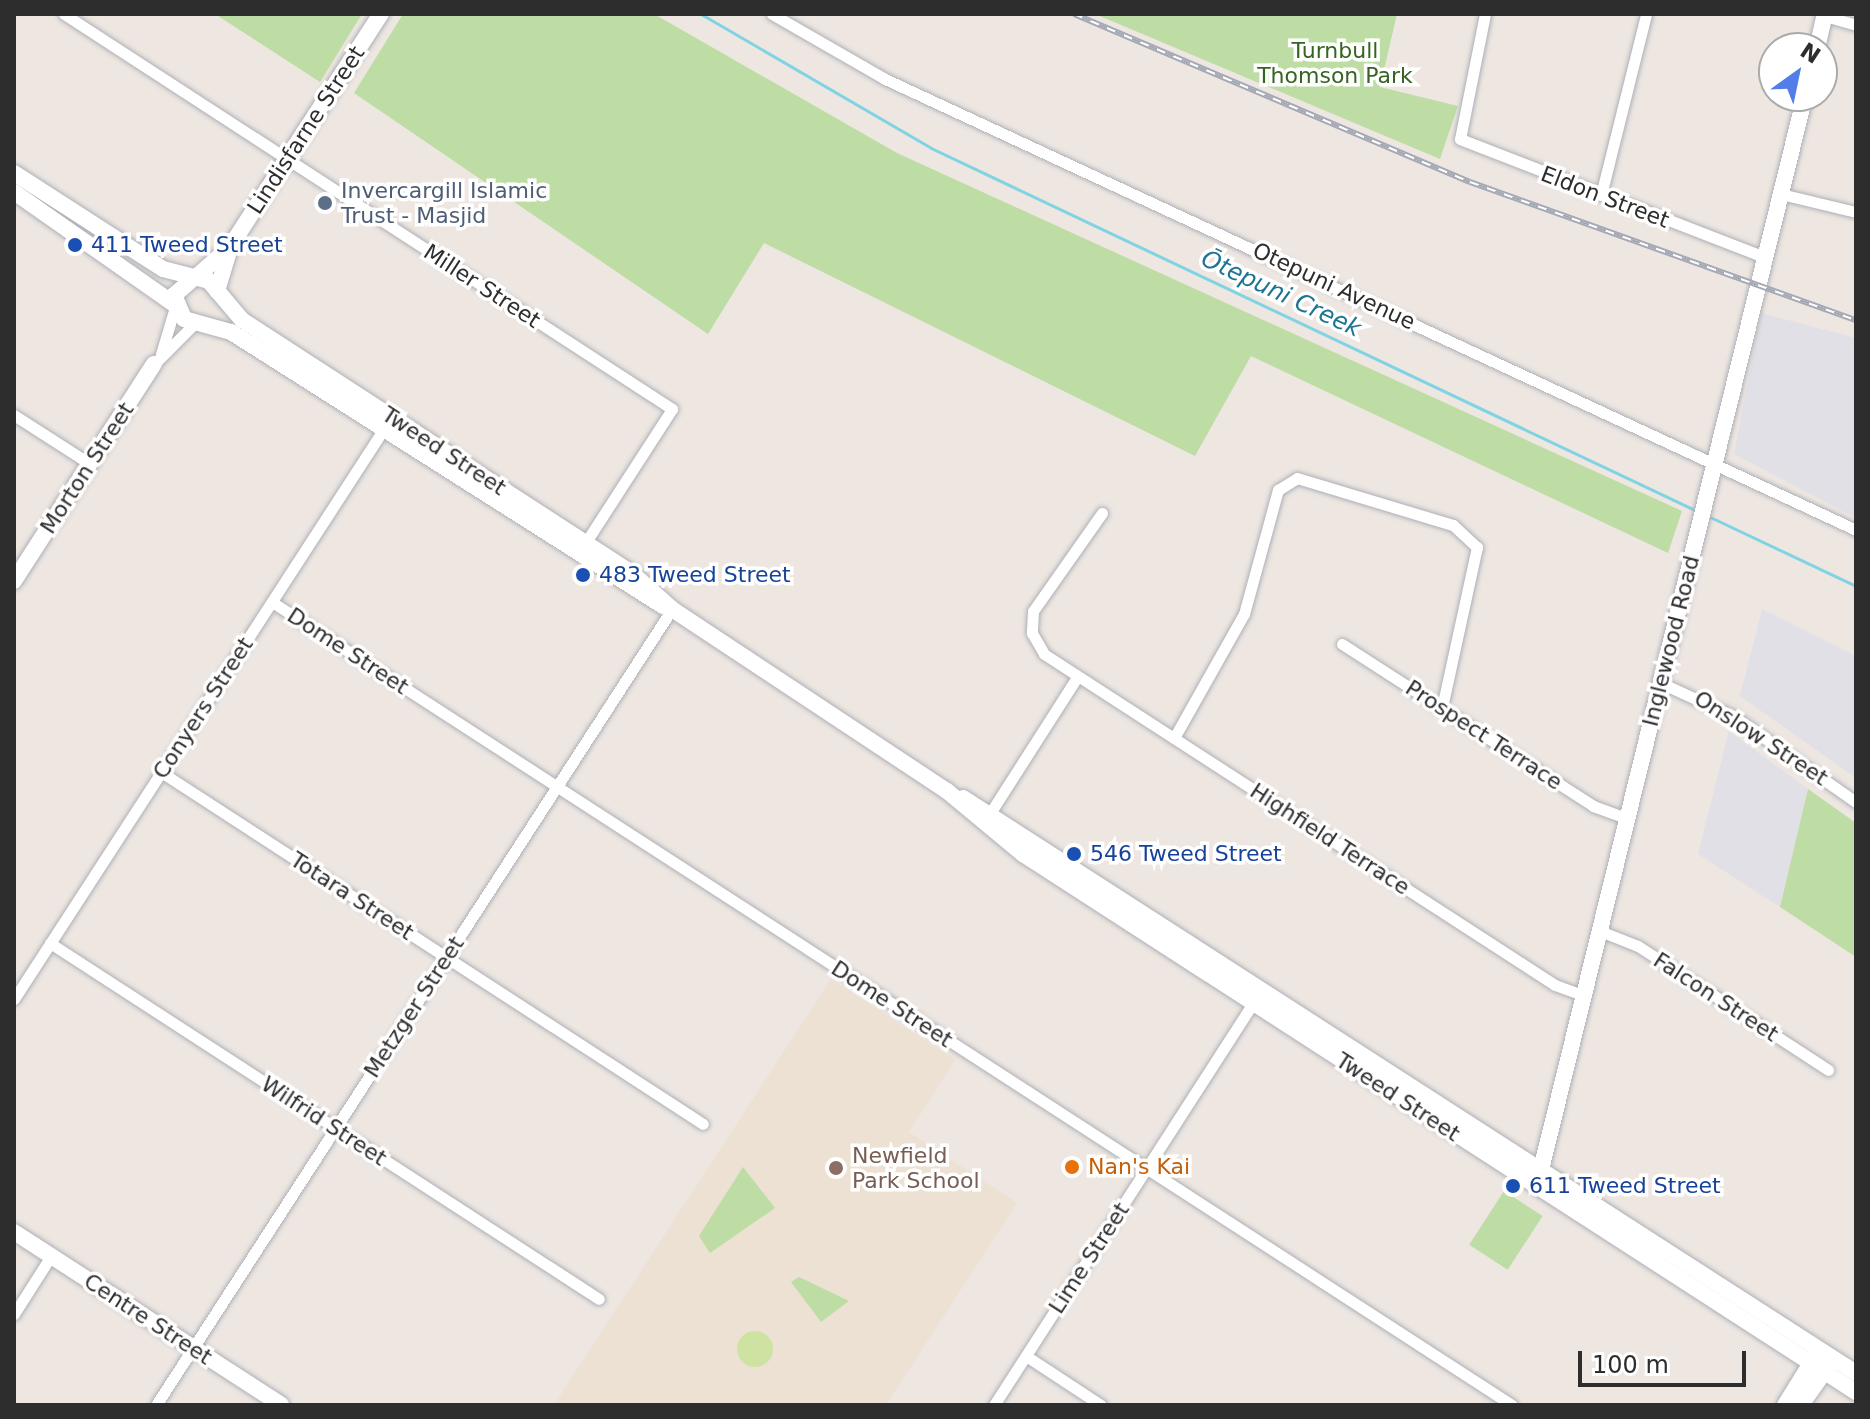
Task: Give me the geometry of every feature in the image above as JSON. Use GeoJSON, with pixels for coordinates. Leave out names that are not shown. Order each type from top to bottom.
{"type":"FeatureCollection","features":[{"type":"Feature","properties":{"kind":"main road","name":"Lindisfarne Street"},"geometry":{"type":"LineString","coordinates":[[196,277],[230,247],[381,14]]}},
{"type":"Feature","properties":{"kind":"main road","name":"Inglewood Road"},"geometry":{"type":"LineString","coordinates":[[1539,1179],[1801,112]]}},
{"type":"Feature","properties":{"kind":"main road"},"geometry":{"type":"LineString","coordinates":[[14,192],[149,280],[174,306],[198,322],[214,312],[217,292],[196,277],[163,269],[15,175]]}},
{"type":"Feature","properties":{"kind":"main road","name":"Lindisfarne Street"},"geometry":{"type":"LineString","coordinates":[[217,292],[230,247]]}},
{"type":"Feature","properties":{"kind":"main road"},"geometry":{"type":"LineString","coordinates":[[174,306],[178,286],[196,277]]}},
{"type":"Feature","properties":{"kind":"main road","name":"Tweed Street"},"geometry":{"type":"LineString","coordinates":[[217,292],[242,320],[387,424]]}},
{"type":"Feature","properties":{"kind":"main road","name":"Tweed Street"},"geometry":{"type":"LineString","coordinates":[[198,322],[231,332],[387,424],[672,609],[986,819],[1822,1361],[1856,1392]]}},
{"type":"Feature","properties":{"kind":"main road","name":"Morton Street"},"geometry":{"type":"LineString","coordinates":[[14,581],[158,359]]}},
{"type":"Feature","properties":{"kind":"main road","name":"Centre Street"},"geometry":{"type":"LineString","coordinates":[[14,1232],[281,1405]]}},
{"type":"Feature","properties":{"kind":"main road","name":"Tweed Street"},"geometry":{"type":"LineString","coordinates":[[1822,1361],[1856,1373]]}},
{"type":"Feature","properties":{"kind":"main road"},"geometry":{"type":"LineString","coordinates":[[1785,1405],[1822,1361]]}},
{"type":"Feature","properties":{"kind":"main road"},"geometry":{"type":"LineString","coordinates":[[1801,1405],[1822,1361]]}},
{"type":"Feature","properties":{"kind":"street","name":"Miller Street"},"geometry":{"type":"LineString","coordinates":[[64,14],[672,409],[581,550]]}},
{"type":"Feature","properties":{"kind":"street","name":"Otepuni Avenue"},"geometry":{"type":"LineString","coordinates":[[772,14],[894,84],[1856,530]]}},
{"type":"Feature","properties":{"kind":"street","name":"Eldon Street"},"geometry":{"type":"LineString","coordinates":[[1485,14],[1457,125],[1466,144],[1765,257]]}},
{"type":"Feature","properties":{"kind":"street"},"geometry":{"type":"LineString","coordinates":[[1601,195],[1646,14]]}},
{"type":"Feature","properties":{"kind":"street"},"geometry":{"type":"LineString","coordinates":[[1825,15],[1856,25]]}},
{"type":"Feature","properties":{"kind":"street"},"geometry":{"type":"LineString","coordinates":[[1781,194],[1856,212]]}},
{"type":"Feature","properties":{"kind":"street","name":"Morton Street"},"geometry":{"type":"LineString","coordinates":[[158,359],[174,306]]}},
{"type":"Feature","properties":{"kind":"street","name":"Morton Street"},"geometry":{"type":"LineString","coordinates":[[158,359],[198,322]]}},
{"type":"Feature","properties":{"kind":"street"},"geometry":{"type":"LineString","coordinates":[[14,415],[90,464]]}},
{"type":"Feature","properties":{"kind":"street","name":"Conyers Street"},"geometry":{"type":"LineString","coordinates":[[14,999],[387,424]]}},
{"type":"Feature","properties":{"kind":"street"},"geometry":{"type":"LineString","coordinates":[[1174,738],[1244,614],[1278,490],[1297,478],[1453,525],[1477,547],[1442,707]]}},
{"type":"Feature","properties":{"kind":"street","name":"Highfield Terrace"},"geometry":{"type":"LineString","coordinates":[[1102,513],[1031,622],[1036,644],[1077,677],[1555,985],[1585,996]]}},
{"type":"Feature","properties":{"kind":"street","name":"Dome Street"},"geometry":{"type":"LineString","coordinates":[[272,602],[1512,1405]]}},
{"type":"Feature","properties":{"kind":"street","name":"Metzger Street"},"geometry":{"type":"LineString","coordinates":[[156,1405],[672,609]]}},
{"type":"Feature","properties":{"kind":"street","name":"Prospect Terrace"},"geometry":{"type":"LineString","coordinates":[[1342,644],[1593,806],[1628,819]]}},
{"type":"Feature","properties":{"kind":"street"},"geometry":{"type":"LineString","coordinates":[[986,819],[1077,677]]}},
{"type":"Feature","properties":{"kind":"street","name":"Onslow Street"},"geometry":{"type":"LineString","coordinates":[[1661,683],[1733,716],[1856,802]]}},
{"type":"Feature","properties":{"kind":"street","name":"Totara Street"},"geometry":{"type":"LineString","coordinates":[[161,772],[703,1124]]}},
{"type":"Feature","properties":{"kind":"street","name":"Falcon Street"},"geometry":{"type":"LineString","coordinates":[[1600,931],[1638,946],[1828,1070]]}},
{"type":"Feature","properties":{"kind":"street","name":"Wilfrid Street"},"geometry":{"type":"LineString","coordinates":[[50,943],[599,1299]]}},
{"type":"Feature","properties":{"kind":"street","name":"Lime Street"},"geometry":{"type":"LineString","coordinates":[[994,1405],[1258,996]]}},
{"type":"Feature","properties":{"kind":"street"},"geometry":{"type":"LineString","coordinates":[[14,1314],[51,1256]]}},
{"type":"Feature","properties":{"kind":"street"},"geometry":{"type":"LineString","coordinates":[[1026,1356],[1101,1405]]}},
{"type":"Feature","properties":{"kind":"shaded area"},"geometry":{"type":"Polygon","coordinates":[[[1761,313],[1856,338],[1856,518],[1734,454],[1761,313]]]}},
{"type":"Feature","properties":{"kind":"shaded area"},"geometry":{"type":"Polygon","coordinates":[[[1762,609],[1856,656],[1856,778],[1740,696],[1762,609]]]}},
{"type":"Feature","properties":{"kind":"shaded area"},"geometry":{"type":"Polygon","coordinates":[[[1729,731],[1808,789],[1780,907],[1698,854],[1729,731]]]}},
{"type":"Feature","properties":{"kind":"shaded area","name":"Newfield Park School"},"geometry":{"type":"Polygon","coordinates":[[[831,979],[955,1060],[909,1132],[1017,1203],[886,1405],[554,1405],[831,979]]]}},
{"type":"Feature","properties":{"kind":"green space"},"geometry":{"type":"Polygon","coordinates":[[[215,14],[362,14],[320,82],[215,14]]]}},
{"type":"Feature","properties":{"kind":"green space"},"geometry":{"type":"Polygon","coordinates":[[[403,14],[654,14],[897,153],[1682,511],[1668,553],[1251,356],[1195,456],[764,243],[708,334],[354,93],[403,14]]]}},
{"type":"Feature","properties":{"kind":"green space","name":"Turnbull Thomson Park"},"geometry":{"type":"Polygon","coordinates":[[[1095,14],[1397,14],[1380,87],[1458,106],[1440,159],[1095,14]]]}},
{"type":"Feature","properties":{"kind":"green space"},"geometry":{"type":"Polygon","coordinates":[[[1808,789],[1856,823],[1856,957],[1780,907],[1808,789]]]}},
{"type":"Feature","properties":{"kind":"green space"},"geometry":{"type":"Polygon","coordinates":[[[743,1167],[775,1208],[710,1253],[699,1236],[743,1167]]]}},
{"type":"Feature","properties":{"kind":"green space"},"geometry":{"type":"Polygon","coordinates":[[[1504,1191],[1543,1216],[1508,1270],[1469,1245],[1504,1191]]]}},
{"type":"Feature","properties":{"kind":"green space"},"geometry":{"type":"Polygon","coordinates":[[[799,1277],[849,1301],[821,1322],[791,1282],[799,1277]]]}},
{"type":"Feature","properties":{"kind":"green space"},"geometry":{"type":"Polygon","coordinates":[[[755,1331],[768,1336],[773,1349],[768,1362],[755,1367],[742,1362],[737,1349],[742,1336],[755,1331]]]}},
{"type":"Feature","properties":{"kind":"waterway","name":"Ōtepuni Creek"},"geometry":{"type":"LineString","coordinates":[[701,14],[931,148],[1697,511]]}},
{"type":"Feature","properties":{"kind":"waterway","name":"Ōtepuni Creek"},"geometry":{"type":"LineString","coordinates":[[1708,516],[1856,586]]}},
{"type":"Feature","properties":{"kind":"railway"},"geometry":{"type":"LineString","coordinates":[[1074,14],[1470,182],[1856,320]]}},
{"type":"Feature","properties":{"kind":"place","name":"Invercargill Islamic Trust - Masjid"},"geometry":{"type":"Point","coordinates":[325,203]}},
{"type":"Feature","properties":{"kind":"place","name":"411 Tweed Street"},"geometry":{"type":"Point","coordinates":[75,245]}},
{"type":"Feature","properties":{"kind":"place","name":"483 Tweed Street"},"geometry":{"type":"Point","coordinates":[583,575]}},
{"type":"Feature","properties":{"kind":"place","name":"546 Tweed Street"},"geometry":{"type":"Point","coordinates":[1074,854]}},
{"type":"Feature","properties":{"kind":"place","name":"Nan's Kai"},"geometry":{"type":"Point","coordinates":[1072,1167]}},
{"type":"Feature","properties":{"kind":"place","name":"Newfield Park School"},"geometry":{"type":"Point","coordinates":[836,1168]}},
{"type":"Feature","properties":{"kind":"place","name":"611 Tweed Street"},"geometry":{"type":"Point","coordinates":[1513,1186]}}]}
